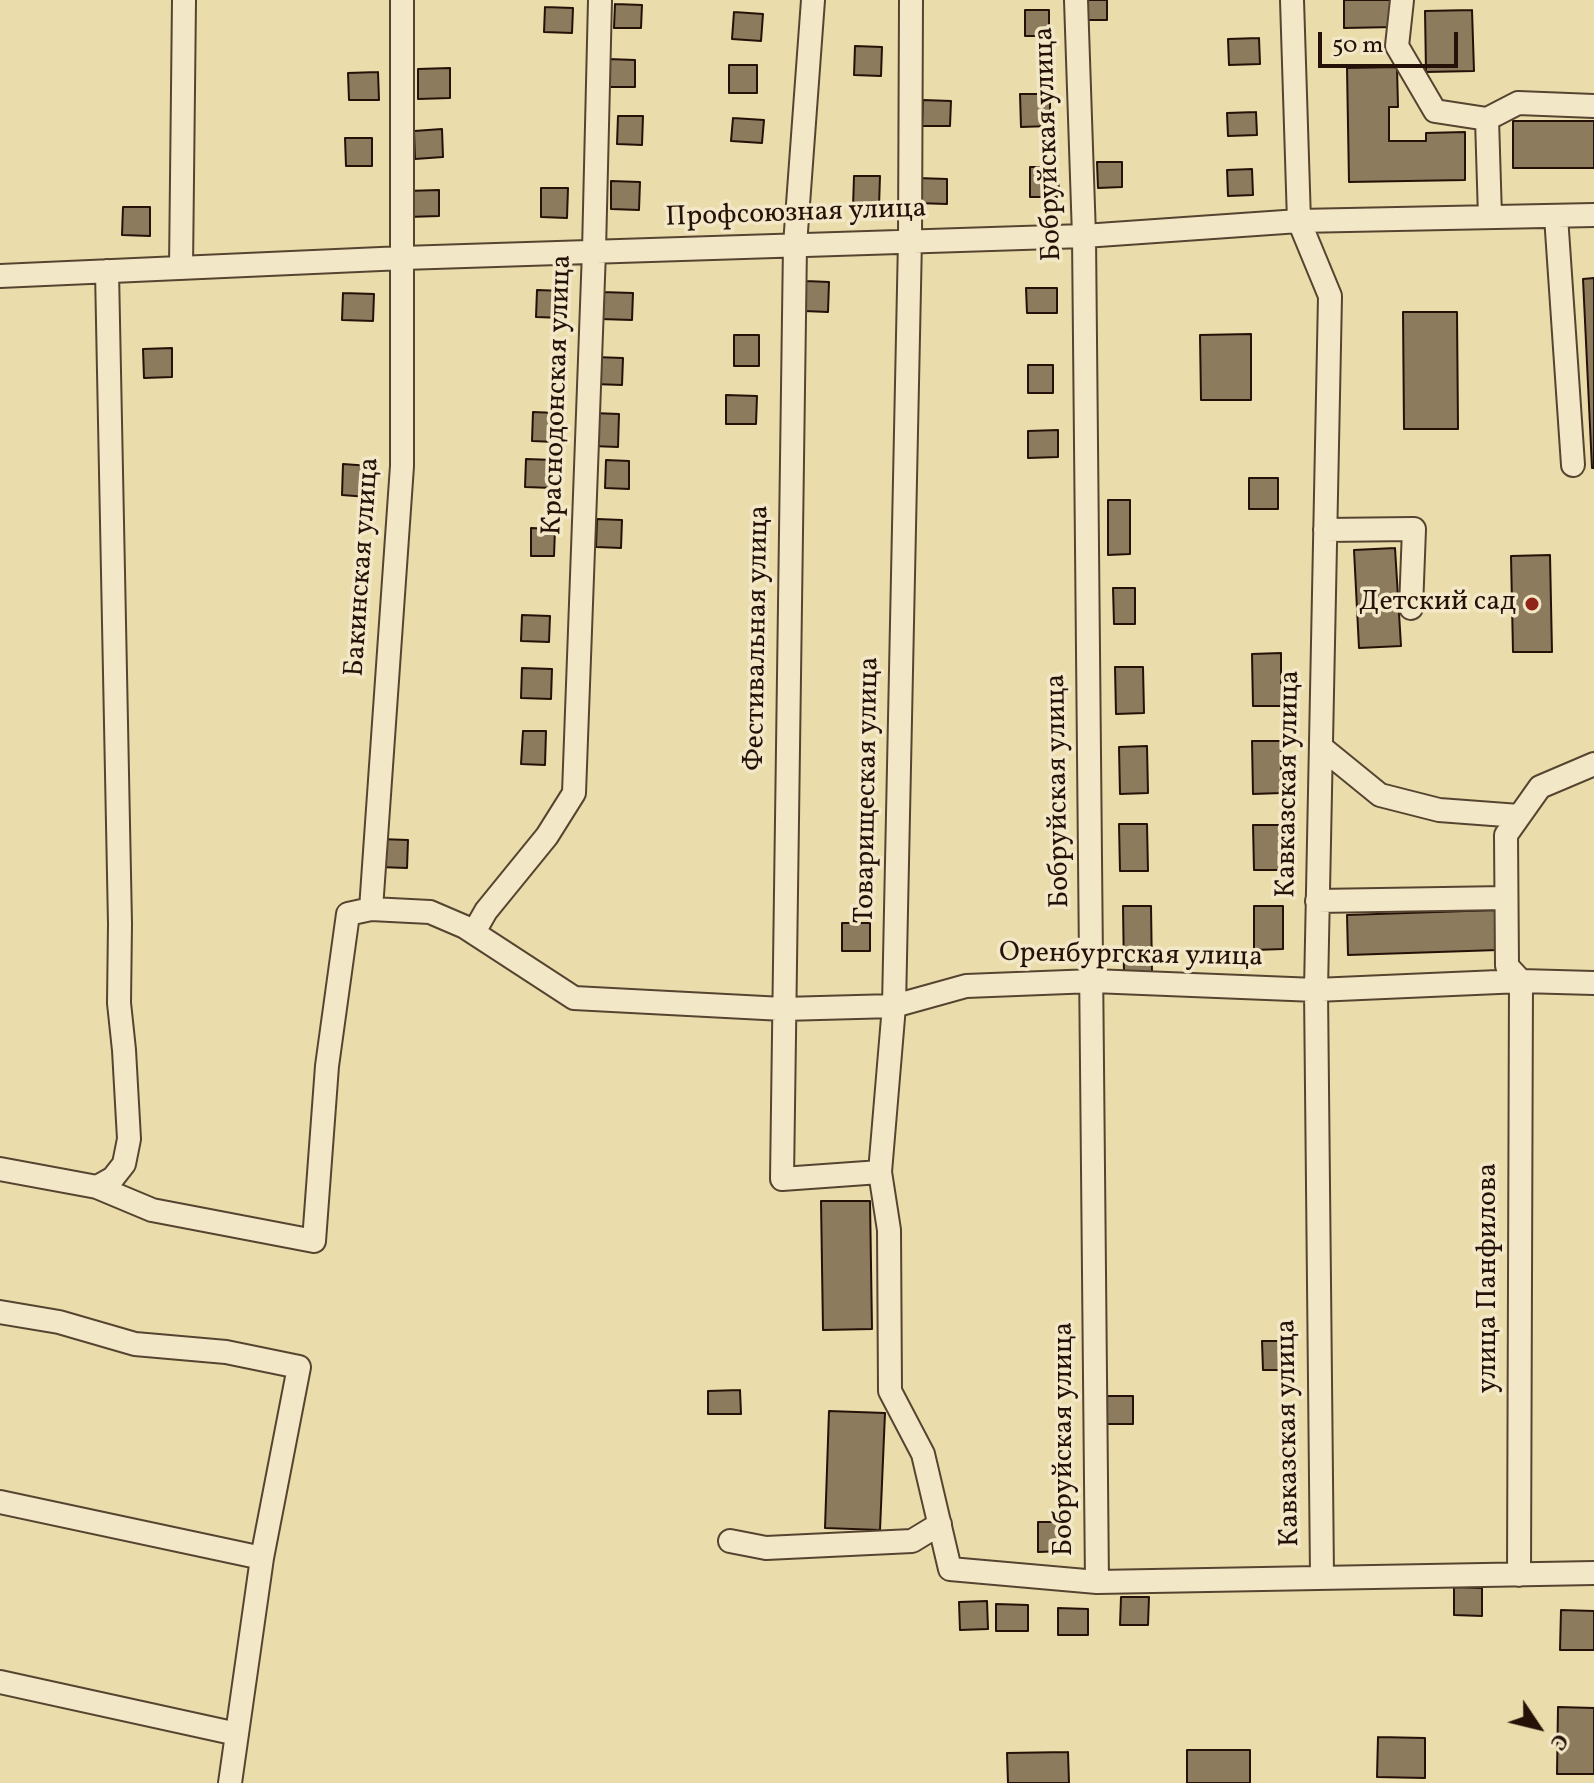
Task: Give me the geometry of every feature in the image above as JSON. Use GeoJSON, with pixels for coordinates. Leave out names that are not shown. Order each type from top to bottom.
{"type":"FeatureCollection","features":[{"type":"Feature","properties":{"kind":"street"},"geometry":{"type":"LineString","coordinates":[[181,268],[184,0]]}},
{"type":"Feature","properties":{"kind":"street","name":"Бакинская улица"},"geometry":{"type":"LineString","coordinates":[[371,909],[402,466],[402,0]]}},
{"type":"Feature","properties":{"kind":"street","name":"Краснодонская улица"},"geometry":{"type":"LineString","coordinates":[[474,932],[486,911],[547,836],[574,793],[600,0]]}},
{"type":"Feature","properties":{"kind":"street","name":"Фестивальная улица"},"geometry":{"type":"LineString","coordinates":[[813,0],[795,245],[782,1179],[880,1172]]}},
{"type":"Feature","properties":{"kind":"street","name":"Товарищеская улица"},"geometry":{"type":"LineString","coordinates":[[911,0],[910,240],[894,1006],[880,1172],[889,1230],[890,1391],[923,1454],[950,1569],[1097,1582]]}},
{"type":"Feature","properties":{"kind":"street","name":"Бобруйская улица"},"geometry":{"type":"LineString","coordinates":[[1076,0],[1084,236],[1097,1582]]}},
{"type":"Feature","properties":{"kind":"street","name":"Кавказская улица"},"geometry":{"type":"LineString","coordinates":[[1292,0],[1299,221],[1330,296],[1316,990],[1322,1576]]}},
{"type":"Feature","properties":{"kind":"street"},"geometry":{"type":"LineString","coordinates":[[1402,0],[1397,46],[1435,111],[1487,119],[1518,103],[1594,106]]}},
{"type":"Feature","properties":{"kind":"street"},"geometry":{"type":"LineString","coordinates":[[1487,119],[1490,217]]}},
{"type":"Feature","properties":{"kind":"street","name":"Профсоюзная улица"},"geometry":{"type":"LineString","coordinates":[[0,276],[403,258],[1084,236],[1299,221],[1594,215]]}},
{"type":"Feature","properties":{"kind":"street"},"geometry":{"type":"LineString","coordinates":[[1556,216],[1573,465]]}},
{"type":"Feature","properties":{"kind":"street"},"geometry":{"type":"LineString","coordinates":[[97,1187],[113,1178],[124,1164],[129,1139],[119,1003],[107,271]]}},
{"type":"Feature","properties":{"kind":"street"},"geometry":{"type":"LineString","coordinates":[[1325,530],[1414,529],[1411,608]]}},
{"type":"Feature","properties":{"kind":"street"},"geometry":{"type":"LineString","coordinates":[[1321,747],[1380,795],[1439,810],[1519,816]]}},
{"type":"Feature","properties":{"kind":"street"},"geometry":{"type":"LineString","coordinates":[[1521,981],[1507,966],[1506,835],[1540,787],[1594,764]]}},
{"type":"Feature","properties":{"kind":"street"},"geometry":{"type":"LineString","coordinates":[[1317,901],[1506,898]]}},
{"type":"Feature","properties":{"kind":"street"},"geometry":{"type":"LineString","coordinates":[[0,1169],[97,1187],[152,1210],[314,1241],[327,1066],[348,914],[371,909],[430,912],[474,932]]}},
{"type":"Feature","properties":{"kind":"street","name":"Оренбургская улица"},"geometry":{"type":"LineString","coordinates":[[474,932],[574,998],[783,1009],[894,1006],[966,986],[1093,981],[1316,990],[1521,981],[1594,983]]}},
{"type":"Feature","properties":{"kind":"street","name":"улица Панфилова"},"geometry":{"type":"LineString","coordinates":[[1519,1575],[1521,981]]}},
{"type":"Feature","properties":{"kind":"street"},"geometry":{"type":"LineString","coordinates":[[0,1312],[59,1322],[135,1344],[226,1352],[299,1367],[262,1558],[230,1783]]}},
{"type":"Feature","properties":{"kind":"street"},"geometry":{"type":"LineString","coordinates":[[0,1502],[262,1558]]}},
{"type":"Feature","properties":{"kind":"street"},"geometry":{"type":"LineString","coordinates":[[730,1541],[766,1548],[912,1541],[940,1524]]}},
{"type":"Feature","properties":{"kind":"street"},"geometry":{"type":"LineString","coordinates":[[1097,1582],[1594,1573]]}},
{"type":"Feature","properties":{"kind":"street"},"geometry":{"type":"LineString","coordinates":[[0,1682],[237,1734]]}},
{"type":"Feature","properties":{"kind":"building"},"geometry":{"type":"Polygon","coordinates":[[[1080,0],[1107,0],[1107,20],[1080,20],[1080,0]]]}},
{"type":"Feature","properties":{"kind":"building"},"geometry":{"type":"Polygon","coordinates":[[[1344,0],[1394,0],[1395,27],[1344,28],[1344,0]]]}},
{"type":"Feature","properties":{"kind":"building"},"geometry":{"type":"Polygon","coordinates":[[[615,4],[642,5],[641,28],[614,28],[615,4]]]}},
{"type":"Feature","properties":{"kind":"building"},"geometry":{"type":"Polygon","coordinates":[[[545,7],[573,8],[572,33],[544,32],[545,7]]]}},
{"type":"Feature","properties":{"kind":"building"},"geometry":{"type":"Polygon","coordinates":[[[1025,10],[1049,10],[1049,36],[1025,36],[1025,10]]]}},
{"type":"Feature","properties":{"kind":"building"},"geometry":{"type":"Polygon","coordinates":[[[1472,10],[1474,71],[1426,72],[1425,11],[1472,10]]]}},
{"type":"Feature","properties":{"kind":"building"},"geometry":{"type":"Polygon","coordinates":[[[734,12],[763,14],[761,41],[732,39],[734,12]]]}},
{"type":"Feature","properties":{"kind":"building"},"geometry":{"type":"Polygon","coordinates":[[[1259,38],[1260,64],[1229,65],[1228,39],[1259,38]]]}},
{"type":"Feature","properties":{"kind":"building"},"geometry":{"type":"Polygon","coordinates":[[[855,46],[882,47],[881,76],[854,75],[855,46]]]}},
{"type":"Feature","properties":{"kind":"building"},"geometry":{"type":"Polygon","coordinates":[[[608,59],[635,60],[635,87],[607,87],[608,59]]]}},
{"type":"Feature","properties":{"kind":"building"},"geometry":{"type":"Polygon","coordinates":[[[729,65],[757,65],[757,93],[729,93],[729,65]]]}},
{"type":"Feature","properties":{"kind":"building"},"geometry":{"type":"Polygon","coordinates":[[[1397,67],[1398,107],[1389,107],[1389,141],[1426,141],[1426,133],[1465,132],[1465,180],[1349,182],[1347,68],[1397,67]]]}},
{"type":"Feature","properties":{"kind":"building"},"geometry":{"type":"Polygon","coordinates":[[[450,68],[450,98],[418,99],[418,69],[450,68]]]}},
{"type":"Feature","properties":{"kind":"building"},"geometry":{"type":"Polygon","coordinates":[[[378,72],[379,100],[349,100],[348,73],[378,72]]]}},
{"type":"Feature","properties":{"kind":"building"},"geometry":{"type":"Polygon","coordinates":[[[1020,94],[1050,94],[1050,126],[1021,127],[1020,94]]]}},
{"type":"Feature","properties":{"kind":"building"},"geometry":{"type":"Polygon","coordinates":[[[923,100],[951,101],[950,126],[922,126],[923,100]]]}},
{"type":"Feature","properties":{"kind":"building"},"geometry":{"type":"Polygon","coordinates":[[[1256,112],[1257,135],[1228,136],[1227,113],[1256,112]]]}},
{"type":"Feature","properties":{"kind":"building"},"geometry":{"type":"Polygon","coordinates":[[[618,116],[643,116],[642,145],[617,144],[618,116]]]}},
{"type":"Feature","properties":{"kind":"building"},"geometry":{"type":"Polygon","coordinates":[[[733,118],[764,120],[762,143],[731,141],[733,118]]]}},
{"type":"Feature","properties":{"kind":"building"},"geometry":{"type":"Polygon","coordinates":[[[1513,121],[1594,121],[1594,168],[1513,168],[1513,121]]]}},
{"type":"Feature","properties":{"kind":"building"},"geometry":{"type":"Polygon","coordinates":[[[442,129],[443,157],[415,159],[414,131],[442,129]]]}},
{"type":"Feature","properties":{"kind":"building"},"geometry":{"type":"Polygon","coordinates":[[[345,138],[372,138],[372,166],[346,166],[345,138]]]}},
{"type":"Feature","properties":{"kind":"building"},"geometry":{"type":"Polygon","coordinates":[[[1097,162],[1122,162],[1122,187],[1098,188],[1097,162]]]}},
{"type":"Feature","properties":{"kind":"building"},"geometry":{"type":"Polygon","coordinates":[[[1030,167],[1058,167],[1059,197],[1030,197],[1030,167]]]}},
{"type":"Feature","properties":{"kind":"building"},"geometry":{"type":"Polygon","coordinates":[[[1252,169],[1253,195],[1228,196],[1227,170],[1252,169]]]}},
{"type":"Feature","properties":{"kind":"building"},"geometry":{"type":"Polygon","coordinates":[[[854,176],[880,176],[879,207],[853,207],[854,176]]]}},
{"type":"Feature","properties":{"kind":"building"},"geometry":{"type":"Polygon","coordinates":[[[917,178],[947,179],[947,204],[916,203],[917,178]]]}},
{"type":"Feature","properties":{"kind":"building"},"geometry":{"type":"Polygon","coordinates":[[[611,181],[640,182],[639,210],[611,209],[611,181]]]}},
{"type":"Feature","properties":{"kind":"building"},"geometry":{"type":"Polygon","coordinates":[[[541,188],[568,188],[567,218],[541,217],[541,188]]]}},
{"type":"Feature","properties":{"kind":"building"},"geometry":{"type":"Polygon","coordinates":[[[439,190],[439,216],[407,217],[406,191],[439,190]]]}},
{"type":"Feature","properties":{"kind":"building"},"geometry":{"type":"Polygon","coordinates":[[[123,207],[150,207],[150,236],[122,235],[123,207]]]}},
{"type":"Feature","properties":{"kind":"building"},"geometry":{"type":"Polygon","coordinates":[[[1594,278],[1594,468],[1592,468],[1583,279],[1594,278]]]}},
{"type":"Feature","properties":{"kind":"building"},"geometry":{"type":"Polygon","coordinates":[[[806,281],[829,282],[828,312],[804,311],[806,281]]]}},
{"type":"Feature","properties":{"kind":"building"},"geometry":{"type":"Polygon","coordinates":[[[1026,288],[1057,288],[1057,313],[1027,313],[1026,288]]]}},
{"type":"Feature","properties":{"kind":"building"},"geometry":{"type":"Polygon","coordinates":[[[537,290],[564,291],[563,318],[536,317],[537,290]]]}},
{"type":"Feature","properties":{"kind":"building"},"geometry":{"type":"Polygon","coordinates":[[[601,292],[633,293],[632,320],[600,319],[601,292]]]}},
{"type":"Feature","properties":{"kind":"building"},"geometry":{"type":"Polygon","coordinates":[[[343,293],[374,294],[373,321],[342,320],[343,293]]]}},
{"type":"Feature","properties":{"kind":"building"},"geometry":{"type":"Polygon","coordinates":[[[1403,312],[1457,312],[1458,429],[1404,429],[1403,312]]]}},
{"type":"Feature","properties":{"kind":"building"},"geometry":{"type":"Polygon","coordinates":[[[1251,334],[1251,400],[1201,400],[1200,335],[1251,334]]]}},
{"type":"Feature","properties":{"kind":"building"},"geometry":{"type":"Polygon","coordinates":[[[734,335],[759,335],[759,366],[734,366],[734,335]]]}},
{"type":"Feature","properties":{"kind":"building"},"geometry":{"type":"Polygon","coordinates":[[[172,348],[172,377],[144,378],[143,349],[172,348]]]}},
{"type":"Feature","properties":{"kind":"building"},"geometry":{"type":"Polygon","coordinates":[[[595,357],[623,358],[622,385],[594,384],[595,357]]]}},
{"type":"Feature","properties":{"kind":"building"},"geometry":{"type":"Polygon","coordinates":[[[1028,365],[1053,365],[1053,393],[1028,393],[1028,365]]]}},
{"type":"Feature","properties":{"kind":"building"},"geometry":{"type":"Polygon","coordinates":[[[726,395],[757,396],[756,424],[726,424],[726,395]]]}},
{"type":"Feature","properties":{"kind":"building"},"geometry":{"type":"Polygon","coordinates":[[[533,412],[557,413],[556,442],[532,441],[533,412]]]}},
{"type":"Feature","properties":{"kind":"building"},"geometry":{"type":"Polygon","coordinates":[[[593,413],[619,414],[618,447],[592,446],[593,413]]]}},
{"type":"Feature","properties":{"kind":"building"},"geometry":{"type":"Polygon","coordinates":[[[1058,430],[1058,457],[1028,458],[1028,431],[1058,430]]]}},
{"type":"Feature","properties":{"kind":"building"},"geometry":{"type":"Polygon","coordinates":[[[526,459],[554,460],[553,488],[525,487],[526,459]]]}},
{"type":"Feature","properties":{"kind":"building"},"geometry":{"type":"Polygon","coordinates":[[[606,460],[629,461],[629,489],[605,488],[606,460]]]}},
{"type":"Feature","properties":{"kind":"building"},"geometry":{"type":"Polygon","coordinates":[[[343,464],[370,466],[368,497],[342,495],[343,464]]]}},
{"type":"Feature","properties":{"kind":"building"},"geometry":{"type":"Polygon","coordinates":[[[1249,478],[1278,478],[1278,509],[1249,509],[1249,478]]]}},
{"type":"Feature","properties":{"kind":"building"},"geometry":{"type":"Polygon","coordinates":[[[1108,500],[1130,500],[1130,554],[1108,555],[1108,500]]]}},
{"type":"Feature","properties":{"kind":"building"},"geometry":{"type":"Polygon","coordinates":[[[597,519],[622,520],[621,548],[596,547],[597,519]]]}},
{"type":"Feature","properties":{"kind":"building"},"geometry":{"type":"Polygon","coordinates":[[[531,528],[555,529],[554,556],[531,556],[531,528]]]}},
{"type":"Feature","properties":{"kind":"building"},"geometry":{"type":"Polygon","coordinates":[[[1395,548],[1401,646],[1359,648],[1354,550],[1395,548]]]}},
{"type":"Feature","properties":{"kind":"building","name":"Детский сад"},"geometry":{"type":"Polygon","coordinates":[[[1550,555],[1552,652],[1513,652],[1511,556],[1550,555]]]}},
{"type":"Feature","properties":{"kind":"building"},"geometry":{"type":"Polygon","coordinates":[[[1113,588],[1135,588],[1135,624],[1114,624],[1113,588]]]}},
{"type":"Feature","properties":{"kind":"building"},"geometry":{"type":"Polygon","coordinates":[[[522,615],[550,616],[549,642],[521,641],[522,615]]]}},
{"type":"Feature","properties":{"kind":"building"},"geometry":{"type":"Polygon","coordinates":[[[1281,653],[1281,706],[1253,706],[1252,654],[1281,653]]]}},
{"type":"Feature","properties":{"kind":"building"},"geometry":{"type":"Polygon","coordinates":[[[1115,667],[1143,667],[1144,713],[1116,714],[1115,667]]]}},
{"type":"Feature","properties":{"kind":"building"},"geometry":{"type":"Polygon","coordinates":[[[522,668],[552,669],[551,699],[521,698],[522,668]]]}},
{"type":"Feature","properties":{"kind":"building"},"geometry":{"type":"Polygon","coordinates":[[[523,731],[546,731],[545,765],[521,764],[523,731]]]}},
{"type":"Feature","properties":{"kind":"building"},"geometry":{"type":"Polygon","coordinates":[[[1252,741],[1281,741],[1281,793],[1253,794],[1252,741]]]}},
{"type":"Feature","properties":{"kind":"building"},"geometry":{"type":"Polygon","coordinates":[[[1147,746],[1148,793],[1120,794],[1119,747],[1147,746]]]}},
{"type":"Feature","properties":{"kind":"building"},"geometry":{"type":"Polygon","coordinates":[[[1119,824],[1147,824],[1148,871],[1120,871],[1119,824]]]}},
{"type":"Feature","properties":{"kind":"building"},"geometry":{"type":"Polygon","coordinates":[[[1253,825],[1282,825],[1282,870],[1254,870],[1253,825]]]}},
{"type":"Feature","properties":{"kind":"building"},"geometry":{"type":"Polygon","coordinates":[[[380,839],[408,840],[407,868],[379,867],[380,839]]]}},
{"type":"Feature","properties":{"kind":"building"},"geometry":{"type":"Polygon","coordinates":[[[1123,906],[1151,906],[1152,974],[1124,974],[1123,906]]]}},
{"type":"Feature","properties":{"kind":"building"},"geometry":{"type":"Polygon","coordinates":[[[1254,906],[1283,906],[1283,949],[1254,950],[1254,906]]]}},
{"type":"Feature","properties":{"kind":"building"},"geometry":{"type":"Polygon","coordinates":[[[1496,910],[1498,950],[1348,955],[1347,915],[1496,910]]]}},
{"type":"Feature","properties":{"kind":"building"},"geometry":{"type":"Polygon","coordinates":[[[842,923],[870,923],[870,951],[842,951],[842,923]]]}},
{"type":"Feature","properties":{"kind":"building"},"geometry":{"type":"Polygon","coordinates":[[[821,1201],[870,1201],[872,1329],[823,1330],[821,1201]]]}},
{"type":"Feature","properties":{"kind":"building"},"geometry":{"type":"Polygon","coordinates":[[[1262,1341],[1280,1341],[1281,1370],[1263,1370],[1262,1341]]]}},
{"type":"Feature","properties":{"kind":"building"},"geometry":{"type":"Polygon","coordinates":[[[740,1390],[741,1414],[708,1414],[708,1391],[740,1390]]]}},
{"type":"Feature","properties":{"kind":"building"},"geometry":{"type":"Polygon","coordinates":[[[1105,1396],[1133,1396],[1133,1424],[1105,1424],[1105,1396]]]}},
{"type":"Feature","properties":{"kind":"building"},"geometry":{"type":"Polygon","coordinates":[[[829,1411],[885,1413],[880,1530],[825,1528],[829,1411]]]}},
{"type":"Feature","properties":{"kind":"building"},"geometry":{"type":"Polygon","coordinates":[[[1038,1522],[1065,1522],[1065,1551],[1038,1552],[1038,1522]]]}},
{"type":"Feature","properties":{"kind":"building"},"geometry":{"type":"Polygon","coordinates":[[[1454,1587],[1482,1588],[1482,1616],[1454,1615],[1454,1587]]]}},
{"type":"Feature","properties":{"kind":"building"},"geometry":{"type":"Polygon","coordinates":[[[1121,1597],[1149,1597],[1148,1625],[1120,1625],[1121,1597]]]}},
{"type":"Feature","properties":{"kind":"building"},"geometry":{"type":"Polygon","coordinates":[[[987,1601],[988,1629],[960,1630],[959,1602],[987,1601]]]}},
{"type":"Feature","properties":{"kind":"building"},"geometry":{"type":"Polygon","coordinates":[[[996,1604],[1028,1605],[1028,1631],[996,1631],[996,1604]]]}},
{"type":"Feature","properties":{"kind":"building"},"geometry":{"type":"Polygon","coordinates":[[[1058,1608],[1088,1609],[1088,1635],[1058,1635],[1058,1608]]]}},
{"type":"Feature","properties":{"kind":"building"},"geometry":{"type":"Polygon","coordinates":[[[1561,1610],[1594,1611],[1594,1650],[1560,1650],[1561,1610]]]}},
{"type":"Feature","properties":{"kind":"building"},"geometry":{"type":"Polygon","coordinates":[[[1558,1707],[1594,1708],[1594,1774],[1557,1774],[1558,1707]]]}},
{"type":"Feature","properties":{"kind":"building"},"geometry":{"type":"Polygon","coordinates":[[[1378,1737],[1425,1738],[1425,1778],[1377,1777],[1378,1737]]]}},
{"type":"Feature","properties":{"kind":"building"},"geometry":{"type":"Polygon","coordinates":[[[1187,1750],[1250,1750],[1250,1783],[1187,1783],[1187,1750]]]}},
{"type":"Feature","properties":{"kind":"building"},"geometry":{"type":"Polygon","coordinates":[[[1068,1752],[1069,1783],[1008,1783],[1007,1753],[1068,1752]]]}},
{"type":"Feature","properties":{"kind":"place","name":"Детский сад"},"geometry":{"type":"Point","coordinates":[1532,604]}}]}
